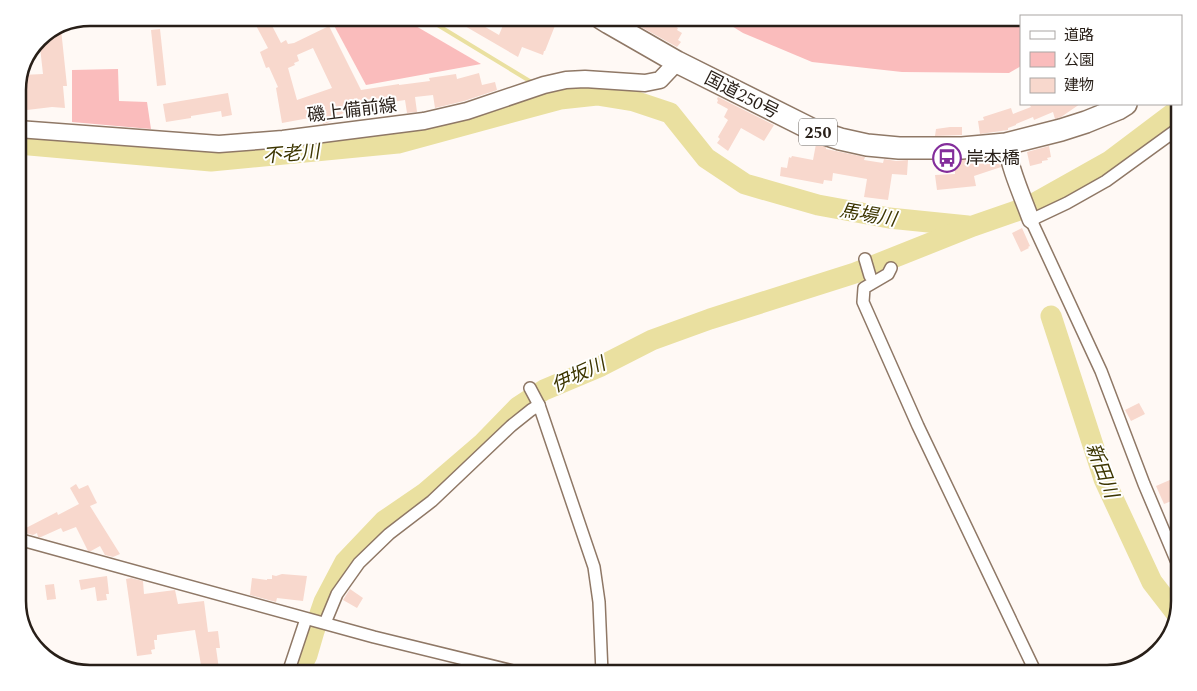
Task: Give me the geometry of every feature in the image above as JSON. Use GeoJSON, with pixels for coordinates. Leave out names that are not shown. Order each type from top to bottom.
{"type":"FeatureCollection","features":[{"type":"Feature","properties":{"kind":"highway","name":"国道250号"},"geometry":{"type":"LineString","coordinates":[[613,26],[677,62],[813,130],[867,145],[899,148],[962,148],[1006,144],[1069,128],[1124,105]]}},
{"type":"Feature","properties":{"kind":"main road","name":"磯上備前線"},"geometry":{"type":"LineString","coordinates":[[26,130],[219,144],[283,138],[424,121],[467,110],[536,87],[566,80],[585,79],[645,83],[660,80],[677,62]]}},
{"type":"Feature","properties":{"kind":"main road"},"geometry":{"type":"LineString","coordinates":[[1006,144],[1030,217]]}},
{"type":"Feature","properties":{"kind":"street"},"geometry":{"type":"LineString","coordinates":[[1171,134],[1106,181],[1067,203],[1030,217],[1101,372],[1144,484],[1171,546]]}},
{"type":"Feature","properties":{"kind":"street"},"geometry":{"type":"LineString","coordinates":[[891,268],[888,274],[864,288],[864,302],[918,426],[1032,665]]}},
{"type":"Feature","properties":{"kind":"street"},"geometry":{"type":"LineString","coordinates":[[531,390],[538,403],[594,566],[599,602],[602,665]]}},
{"type":"Feature","properties":{"kind":"street"},"geometry":{"type":"LineString","coordinates":[[291,665],[316,621],[359,564],[389,534],[432,501],[538,403]]}},
{"type":"Feature","properties":{"kind":"street"},"geometry":{"type":"LineString","coordinates":[[26,541],[374,637],[485,665]]}},
{"type":"Feature","properties":{"kind":"green space"},"geometry":{"type":"Polygon","coordinates":[[[334,26],[416,26],[481,64],[366,85],[334,26]]]}},
{"type":"Feature","properties":{"kind":"green space"},"geometry":{"type":"Polygon","coordinates":[[[732,26],[1020,26],[1020,67],[1009,73],[902,72],[812,62],[743,33],[732,26]]]}},
{"type":"Feature","properties":{"kind":"green space"},"geometry":{"type":"Polygon","coordinates":[[[118,69],[119,101],[147,102],[151,129],[72,122],[72,70],[118,69]]]}},
{"type":"Feature","properties":{"kind":"building"},"geometry":{"type":"Polygon","coordinates":[[[256,26],[272,26],[281,43],[286,40],[288,44],[329,26],[361,90],[430,81],[429,78],[456,74],[457,79],[479,73],[482,85],[495,82],[497,90],[435,108],[433,95],[415,97],[417,112],[407,113],[405,100],[365,106],[364,103],[324,124],[320,116],[282,123],[276,88],[278,87],[269,67],[266,68],[260,52],[268,48],[256,26]],[[313,48],[297,55],[299,61],[288,68],[297,100],[332,88],[313,48]]]}},
{"type":"Feature","properties":{"kind":"building"},"geometry":{"type":"Polygon","coordinates":[[[465,26],[484,26],[499,35],[503,26],[555,26],[543,55],[522,47],[518,57],[465,26]]]}},
{"type":"Feature","properties":{"kind":"building"},"geometry":{"type":"Polygon","coordinates":[[[639,26],[674,26],[678,28],[677,30],[682,33],[678,40],[681,42],[677,47],[639,26]]]}},
{"type":"Feature","properties":{"kind":"building"},"geometry":{"type":"Polygon","coordinates":[[[160,29],[166,85],[157,86],[151,30],[160,29]]]}},
{"type":"Feature","properties":{"kind":"building"},"geometry":{"type":"Polygon","coordinates":[[[61,33],[67,86],[63,86],[65,108],[52,107],[27,110],[26,113],[28,75],[43,74],[40,51],[45,45],[61,33]]]}},
{"type":"Feature","properties":{"kind":"building"},"geometry":{"type":"Polygon","coordinates":[[[228,93],[232,115],[222,117],[221,111],[166,122],[163,104],[228,93]]]}},
{"type":"Feature","properties":{"kind":"building"},"geometry":{"type":"Polygon","coordinates":[[[718,97],[774,125],[764,141],[741,128],[728,151],[717,143],[720,139],[718,137],[728,120],[724,117],[728,109],[717,103],[718,97]]]}},
{"type":"Feature","properties":{"kind":"building"},"geometry":{"type":"Polygon","coordinates":[[[1030,105],[1079,105],[1055,119],[1053,112],[1034,120],[1033,117],[1008,128],[1008,130],[980,134],[978,121],[984,120],[983,117],[1011,108],[1013,114],[1031,107],[1030,105]]]}},
{"type":"Feature","properties":{"kind":"building"},"geometry":{"type":"Polygon","coordinates":[[[962,127],[962,135],[935,136],[936,129],[962,127]]]}},
{"type":"Feature","properties":{"kind":"building"},"geometry":{"type":"Polygon","coordinates":[[[816,144],[826,147],[826,149],[865,157],[864,160],[883,163],[884,159],[908,160],[907,175],[892,174],[888,200],[864,197],[867,179],[833,173],[832,181],[824,180],[823,184],[780,176],[781,167],[787,168],[789,157],[813,160],[816,144]]]}},
{"type":"Feature","properties":{"kind":"building"},"geometry":{"type":"Polygon","coordinates":[[[1049,146],[1051,157],[1047,158],[1048,160],[1042,161],[1042,163],[1030,166],[1027,152],[1049,146]]]}},
{"type":"Feature","properties":{"kind":"building"},"geometry":{"type":"Polygon","coordinates":[[[998,157],[1001,167],[974,176],[976,186],[937,190],[935,175],[955,174],[954,160],[978,160],[998,157]]]}},
{"type":"Feature","properties":{"kind":"building"},"geometry":{"type":"Polygon","coordinates":[[[1022,228],[1030,246],[1021,252],[1012,233],[1022,228]]]}},
{"type":"Feature","properties":{"kind":"building"},"geometry":{"type":"Polygon","coordinates":[[[1139,403],[1145,414],[1131,421],[1125,410],[1139,403]]]}},
{"type":"Feature","properties":{"kind":"building"},"geometry":{"type":"Polygon","coordinates":[[[1171,479],[1171,501],[1164,504],[1156,486],[1171,479]]]}},
{"type":"Feature","properties":{"kind":"building"},"geometry":{"type":"Polygon","coordinates":[[[76,484],[79,489],[88,485],[97,503],[90,506],[120,554],[113,557],[105,555],[100,546],[88,551],[76,527],[63,532],[61,528],[41,537],[38,537],[37,533],[33,535],[26,533],[26,528],[57,512],[58,515],[79,504],[70,488],[76,484]]]}},
{"type":"Feature","properties":{"kind":"building"},"geometry":{"type":"Polygon","coordinates":[[[272,575],[307,576],[303,601],[277,598],[276,602],[250,595],[252,578],[267,580],[272,579],[272,575]]]}},
{"type":"Feature","properties":{"kind":"building"},"geometry":{"type":"Polygon","coordinates":[[[107,576],[109,594],[106,594],[107,600],[97,601],[95,587],[81,590],[79,580],[107,576]]]}},
{"type":"Feature","properties":{"kind":"building"},"geometry":{"type":"Polygon","coordinates":[[[131,578],[143,581],[144,594],[175,590],[178,604],[204,601],[208,632],[218,631],[220,648],[216,648],[218,665],[201,665],[195,630],[157,635],[157,640],[154,640],[155,649],[151,650],[152,654],[137,656],[126,579],[131,578]]]}},
{"type":"Feature","properties":{"kind":"building"},"geometry":{"type":"Polygon","coordinates":[[[54,584],[56,599],[47,600],[45,585],[54,584]]]}},
{"type":"Feature","properties":{"kind":"building"},"geometry":{"type":"Polygon","coordinates":[[[350,589],[363,598],[357,608],[343,600],[350,589]]]}},
{"type":"Feature","properties":{"kind":"waterway"},"geometry":{"type":"LineString","coordinates":[[439,26],[533,83]]}},
{"type":"Feature","properties":{"kind":"waterway"},"geometry":{"type":"LineString","coordinates":[[545,90],[560,99]]}},
{"type":"Feature","properties":{"kind":"waterway","name":"不老川"},"geometry":{"type":"LineString","coordinates":[[26,145],[211,161],[398,143],[560,99],[597,95],[634,101],[670,113],[706,158],[745,184],[818,205],[889,218],[968,226]]}},
{"type":"Feature","properties":{"kind":"waterway","name":"伊坂川"},"geometry":{"type":"LineString","coordinates":[[302,665],[324,602],[345,562],[384,521],[425,493],[482,444],[518,407],[544,390],[601,366],[652,340],[710,319],[855,273],[973,226],[1028,207],[1110,161],[1171,115]]}},
{"type":"Feature","properties":{"kind":"waterway","name":"新田川"},"geometry":{"type":"LineString","coordinates":[[1051,316],[1104,479],[1152,582],[1170,606]]}},
{"type":"Feature","properties":{"kind":"place","name":"岸本橋"},"geometry":{"type":"Point","coordinates":[947,158]}},
{"type":"Feature","properties":{"kind":"water label","name":"馬場川"},"geometry":{"type":"Point","coordinates":[868,214]}}]}
